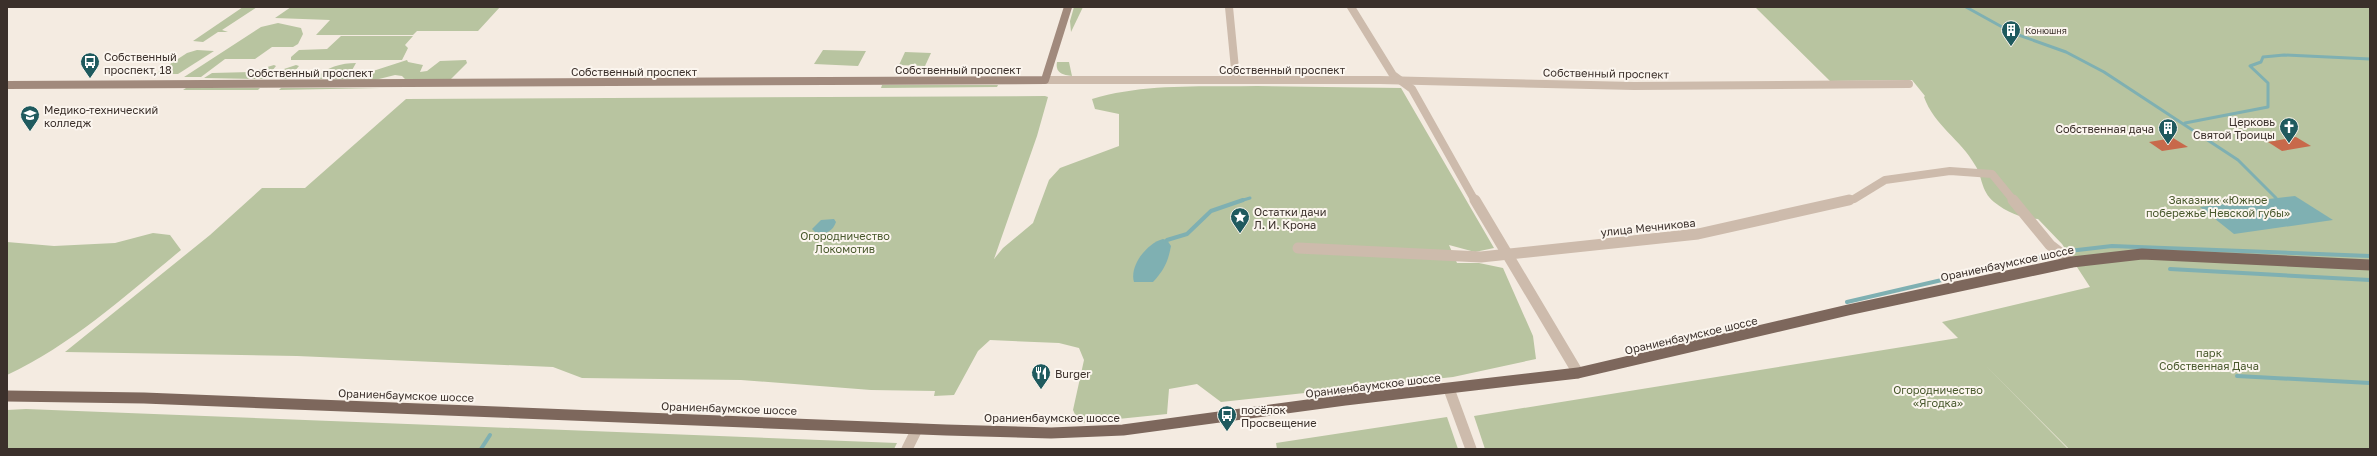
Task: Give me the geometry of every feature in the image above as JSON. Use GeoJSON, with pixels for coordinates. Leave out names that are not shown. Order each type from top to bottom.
{"type":"FeatureCollection","features":[{"type":"Feature","properties":{"kind":"main road","name":"Ораниенбаумское шоссе"},"geometry":{"type":"LineString","coordinates":[[7,396],[144,398],[917,429],[1051,433],[1123,430],[1578,373],[1848,310],[2072,262],[2142,254],[2370,265]]}},
{"type":"Feature","properties":{"kind":"street"},"geometry":{"type":"LineString","coordinates":[[1045,80],[1068,7]]}},
{"type":"Feature","properties":{"kind":"street"},"geometry":{"type":"LineString","coordinates":[[1229,7],[1236,80]]}},
{"type":"Feature","properties":{"kind":"street"},"geometry":{"type":"LineString","coordinates":[[1351,7],[1393,75],[1402,80],[1412,89],[1505,254],[1578,373]]}},
{"type":"Feature","properties":{"kind":"street","name":"Собственный проспект"},"geometry":{"type":"LineString","coordinates":[[7,85],[1045,80],[1402,80],[1634,86],[1909,84]]}},
{"type":"Feature","properties":{"kind":"street","name":"улица Мечникова"},"geometry":{"type":"LineString","coordinates":[[1298,248],[1481,257],[1698,234],[1854,199],[1885,180],[1918,174],[1950,171],[1992,174],[2050,245],[2072,262]]}},
{"type":"Feature","properties":{"kind":"street"},"geometry":{"type":"LineString","coordinates":[[1449,389],[1471,449]]}},
{"type":"Feature","properties":{"kind":"street"},"geometry":{"type":"LineString","coordinates":[[907,449],[917,429]]}},
{"type":"Feature","properties":{"kind":"green space"},"geometry":{"type":"Polygon","coordinates":[[[243,7],[257,7],[222,30],[228,32],[218,32],[203,42],[193,41],[243,7]]]}},
{"type":"Feature","properties":{"kind":"green space"},"geometry":{"type":"Polygon","coordinates":[[[291,7],[500,7],[478,31],[417,31],[413,35],[316,35],[330,20],[275,18],[291,7]]]}},
{"type":"Feature","properties":{"kind":"green space"},"geometry":{"type":"Polygon","coordinates":[[[1074,7],[1083,7],[1071,32],[1070,21],[1074,7]]]}},
{"type":"Feature","properties":{"kind":"green space","name":"Заказник «Южное побережье Невской губы»"},"geometry":{"type":"Polygon","coordinates":[[[1755,7],[2370,7],[2370,449],[2069,449],[1986,366],[2068,449],[1485,449],[1474,416],[1958,338],[1942,322],[2090,287],[2062,244],[2038,219],[2020,216],[2010,212],[1999,206],[1989,197],[1986,193],[1978,170],[1969,156],[1934,116],[1928,107],[1924,97],[1925,96],[1912,80],[1830,81],[1755,7]]]}},
{"type":"Feature","properties":{"kind":"green space"},"geometry":{"type":"Polygon","coordinates":[[[278,23],[301,28],[303,34],[298,44],[293,47],[272,47],[255,59],[225,59],[201,77],[184,77],[261,27],[278,23]]]}},
{"type":"Feature","properties":{"kind":"green space"},"geometry":{"type":"Polygon","coordinates":[[[341,36],[413,36],[405,45],[408,48],[402,60],[291,60],[291,57],[299,50],[327,49],[341,36]]]}},
{"type":"Feature","properties":{"kind":"green space"},"geometry":{"type":"Polygon","coordinates":[[[197,50],[214,51],[178,74],[155,74],[187,53],[197,50]]]}},
{"type":"Feature","properties":{"kind":"green space"},"geometry":{"type":"Polygon","coordinates":[[[823,50],[866,51],[858,66],[814,64],[823,50]]]}},
{"type":"Feature","properties":{"kind":"green space"},"geometry":{"type":"Polygon","coordinates":[[[905,52],[931,53],[925,66],[899,65],[905,52]]]}},
{"type":"Feature","properties":{"kind":"green space"},"geometry":{"type":"Polygon","coordinates":[[[407,60],[408,62],[423,65],[420,72],[427,71],[440,61],[466,60],[467,63],[451,79],[405,79],[402,76],[395,75],[375,80],[316,79],[324,71],[334,66],[356,63],[351,72],[373,71],[407,60]]]}},
{"type":"Feature","properties":{"kind":"green space"},"geometry":{"type":"Polygon","coordinates":[[[1057,62],[1069,62],[1072,76],[1060,73],[1057,69],[1057,62]]]}},
{"type":"Feature","properties":{"kind":"green space"},"geometry":{"type":"Polygon","coordinates":[[[274,65],[276,66],[268,76],[263,79],[204,78],[212,73],[251,72],[274,65]]]}},
{"type":"Feature","properties":{"kind":"green space"},"geometry":{"type":"Polygon","coordinates":[[[296,65],[299,66],[294,72],[294,76],[286,79],[279,78],[284,69],[296,65]]]}},
{"type":"Feature","properties":{"kind":"green space"},"geometry":{"type":"Polygon","coordinates":[[[882,85],[998,85],[997,87],[881,88],[882,85]]]}},
{"type":"Feature","properties":{"kind":"green space","name":"Огородничество Локомотив"},"geometry":{"type":"Polygon","coordinates":[[[1257,86],[1401,88],[1494,248],[1475,252],[1449,245],[1457,263],[1479,263],[1503,268],[1533,336],[1536,359],[1453,377],[1221,402],[1197,384],[1169,389],[1167,414],[1079,423],[1073,410],[1084,360],[1079,348],[1059,343],[990,340],[978,351],[954,395],[934,396],[935,391],[871,390],[741,380],[582,378],[553,367],[297,356],[65,352],[210,235],[262,188],[305,188],[406,99],[1045,96],[1048,97],[1037,136],[994,259],[1003,248],[1033,223],[1049,180],[1060,168],[1119,146],[1119,114],[1095,109],[1092,99],[1132,90],[1153,88],[1257,86]]]}},
{"type":"Feature","properties":{"kind":"green space"},"geometry":{"type":"Polygon","coordinates":[[[186,88],[260,88],[258,90],[183,90],[186,88]]]}},
{"type":"Feature","properties":{"kind":"green space"},"geometry":{"type":"Polygon","coordinates":[[[281,88],[380,88],[279,90],[281,88]]]}},
{"type":"Feature","properties":{"kind":"green space"},"geometry":{"type":"Polygon","coordinates":[[[153,233],[170,235],[181,250],[119,302],[76,334],[31,363],[7,375],[7,242],[54,246],[115,243],[153,233]]]}},
{"type":"Feature","properties":{"kind":"green space"},"geometry":{"type":"Polygon","coordinates":[[[26,409],[897,443],[894,449],[7,449],[7,410],[26,409]]]}},
{"type":"Feature","properties":{"kind":"green space"},"geometry":{"type":"Polygon","coordinates":[[[1447,417],[1458,449],[1277,449],[1276,443],[1447,417]]]}},
{"type":"Feature","properties":{"kind":"water"},"geometry":{"type":"Polygon","coordinates":[[[2295,196],[2333,220],[2234,234],[2200,207],[2295,196]]]}},
{"type":"Feature","properties":{"kind":"water"},"geometry":{"type":"Polygon","coordinates":[[[834,219],[836,222],[835,225],[826,233],[817,234],[812,229],[821,220],[834,219]]]}},
{"type":"Feature","properties":{"kind":"water"},"geometry":{"type":"Polygon","coordinates":[[[1163,239],[1167,240],[1171,246],[1163,270],[1153,282],[1134,282],[1134,269],[1145,250],[1157,241],[1163,239]]]}},
{"type":"Feature","properties":{"kind":"building","name":"Церковь Святой Троицы"},"geometry":{"type":"Polygon","coordinates":[[[2296,137],[2311,146],[2282,151],[2268,142],[2296,137]]]}},
{"type":"Feature","properties":{"kind":"building","name":"Собственная дача"},"geometry":{"type":"Polygon","coordinates":[[[2173,138],[2188,147],[2162,151],[2149,142],[2173,138]]]}},
{"type":"Feature","properties":{"kind":"waterway"},"geometry":{"type":"LineString","coordinates":[[1966,7],[2013,33],[2066,52],[2104,72],[2238,160],[2276,198]]}},
{"type":"Feature","properties":{"kind":"waterway"},"geometry":{"type":"LineString","coordinates":[[2185,123],[2268,107],[2268,83],[2250,66],[2261,62],[2263,57],[2284,55],[2370,59]]}},
{"type":"Feature","properties":{"kind":"waterway"},"geometry":{"type":"LineString","coordinates":[[1241,201],[1250,198]]}},
{"type":"Feature","properties":{"kind":"waterway"},"geometry":{"type":"LineString","coordinates":[[1167,240],[1187,234],[1211,211],[1241,201]]}},
{"type":"Feature","properties":{"kind":"waterway"},"geometry":{"type":"LineString","coordinates":[[2069,251],[2112,246],[2370,256]]}},
{"type":"Feature","properties":{"kind":"waterway"},"geometry":{"type":"LineString","coordinates":[[1847,302],[2054,254]]}},
{"type":"Feature","properties":{"kind":"waterway"},"geometry":{"type":"LineString","coordinates":[[2170,269],[2370,280]]}},
{"type":"Feature","properties":{"kind":"waterway"},"geometry":{"type":"LineString","coordinates":[[2237,376],[2370,383]]}},
{"type":"Feature","properties":{"kind":"waterway"},"geometry":{"type":"LineString","coordinates":[[481,449],[490,435]]}},
{"type":"Feature","properties":{"kind":"place","name":"Конюшня"},"geometry":{"type":"Point","coordinates":[2011,47]}},
{"type":"Feature","properties":{"kind":"place","name":"Собственный проспект, 18"},"geometry":{"type":"Point","coordinates":[90,79]}},
{"type":"Feature","properties":{"kind":"place","name":"Медико-технический колледж"},"geometry":{"type":"Point","coordinates":[30,132]}},
{"type":"Feature","properties":{"kind":"place","name":"Церковь Святой Троицы"},"geometry":{"type":"Point","coordinates":[2289,144]}},
{"type":"Feature","properties":{"kind":"place","name":"Собственная дача"},"geometry":{"type":"Point","coordinates":[2168,145]}},
{"type":"Feature","properties":{"kind":"place","name":"Остатки дачи Л. И. Крона"},"geometry":{"type":"Point","coordinates":[1240,234]}},
{"type":"Feature","properties":{"kind":"place","name":"Burger"},"geometry":{"type":"Point","coordinates":[1041,390]}},
{"type":"Feature","properties":{"kind":"place","name":"посёлок Просвещение"},"geometry":{"type":"Point","coordinates":[1227,432]}},
{"type":"Feature","properties":{"kind":"park label","name":"парк Собственная Дача"},"geometry":{"type":"Point","coordinates":[2209,358]}},
{"type":"Feature","properties":{"kind":"park label","name":"Огородничество «Ягодка»"},"geometry":{"type":"Point","coordinates":[1938,395]}}]}
